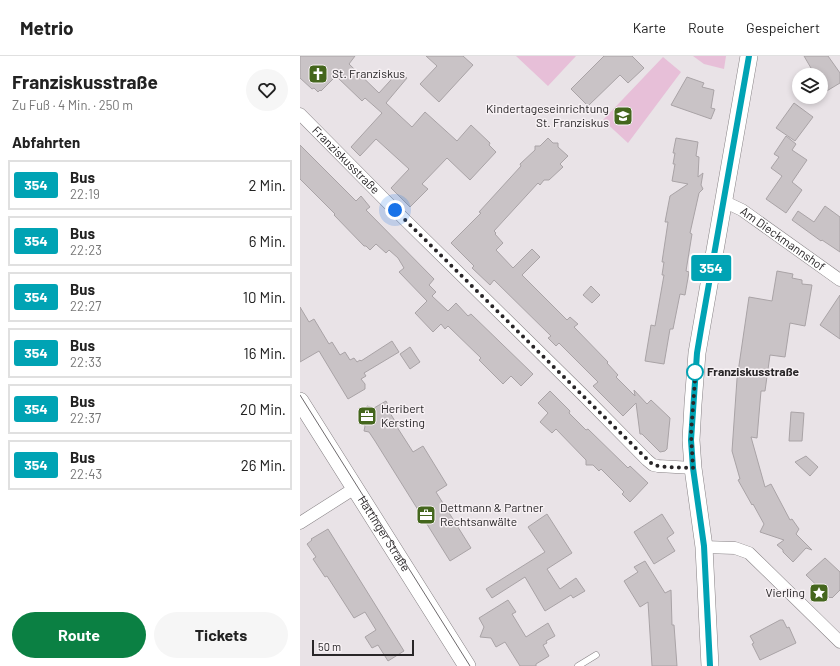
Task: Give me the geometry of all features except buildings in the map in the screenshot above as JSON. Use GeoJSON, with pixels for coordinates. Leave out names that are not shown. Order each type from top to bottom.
{"type":"FeatureCollection","features":[{"type":"Feature","properties":{"kind":"main road"},"geometry":{"type":"LineString","coordinates":[[710,666],[704,546],[693,468],[691,434],[697,353],[749,56]]}},
{"type":"Feature","properties":{"kind":"main road","name":"Hattinger Straße"},"geometry":{"type":"LineString","coordinates":[[300,401],[467,666]]}},
{"type":"Feature","properties":{"kind":"street","name":"Franziskusstraße"},"geometry":{"type":"LineString","coordinates":[[300,114],[395,210],[584,395],[647,460],[653,465],[658,466],[693,468]]}},
{"type":"Feature","properties":{"kind":"street","name":"Am Dieckmannshof"},"geometry":{"type":"LineString","coordinates":[[723,200],[742,210],[840,280]]}},
{"type":"Feature","properties":{"kind":"street"},"geometry":{"type":"LineString","coordinates":[[300,523],[355,488]]}},
{"type":"Feature","properties":{"kind":"street"},"geometry":{"type":"LineString","coordinates":[[704,546],[735,548],[749,552],[840,642]]}},
{"type":"Feature","properties":{"kind":"lane"},"geometry":{"type":"LineString","coordinates":[[578,666],[596,655]]}},
{"type":"Feature","properties":{"kind":"shaded area"},"geometry":{"type":"Polygon","coordinates":[[[516,56],[576,56],[548,86],[516,56]]]}},
{"type":"Feature","properties":{"kind":"shaded area"},"geometry":{"type":"Polygon","coordinates":[[[693,56],[726,56],[724,69],[704,64],[693,56]]]}},
{"type":"Feature","properties":{"kind":"shaded area"},"geometry":{"type":"Polygon","coordinates":[[[663,57],[681,72],[628,143],[603,120],[663,57]]]}},
{"type":"Feature","properties":{"kind":"tram line"},"geometry":{"type":"LineString","coordinates":[[300,395],[470,666]]}},
{"type":"Feature","properties":{"kind":"bus line","name":"354"},"geometry":{"type":"LineString","coordinates":[[710,666],[704,546],[693,468],[691,440],[692,404],[697,353],[749,56]]}},
{"type":"Feature","properties":{"kind":"place","name":"St. Franziskus"},"geometry":{"type":"Point","coordinates":[318,74]}},
{"type":"Feature","properties":{"kind":"place","name":"Kindertageseinrichtung St. Franziskus"},"geometry":{"type":"Point","coordinates":[623,116]}},
{"type":"Feature","properties":{"kind":"place","name":"Franziskusstraße"},"geometry":{"type":"Point","coordinates":[695,372]}},
{"type":"Feature","properties":{"kind":"place","name":"Heribert Kersting"},"geometry":{"type":"Point","coordinates":[367,416]}},
{"type":"Feature","properties":{"kind":"place","name":"Dettmann & Partner Rechtsanwälte"},"geometry":{"type":"Point","coordinates":[426,515]}},
{"type":"Feature","properties":{"kind":"place","name":"Vierling"},"geometry":{"type":"Point","coordinates":[819,593]}},
{"type":"Feature","properties":{"kind":"route"},"geometry":{"type":"LineString","coordinates":[[395,210],[584,395],[653,465],[693,468],[691,434],[692,404],[696,366],[695,372]]}}]}
